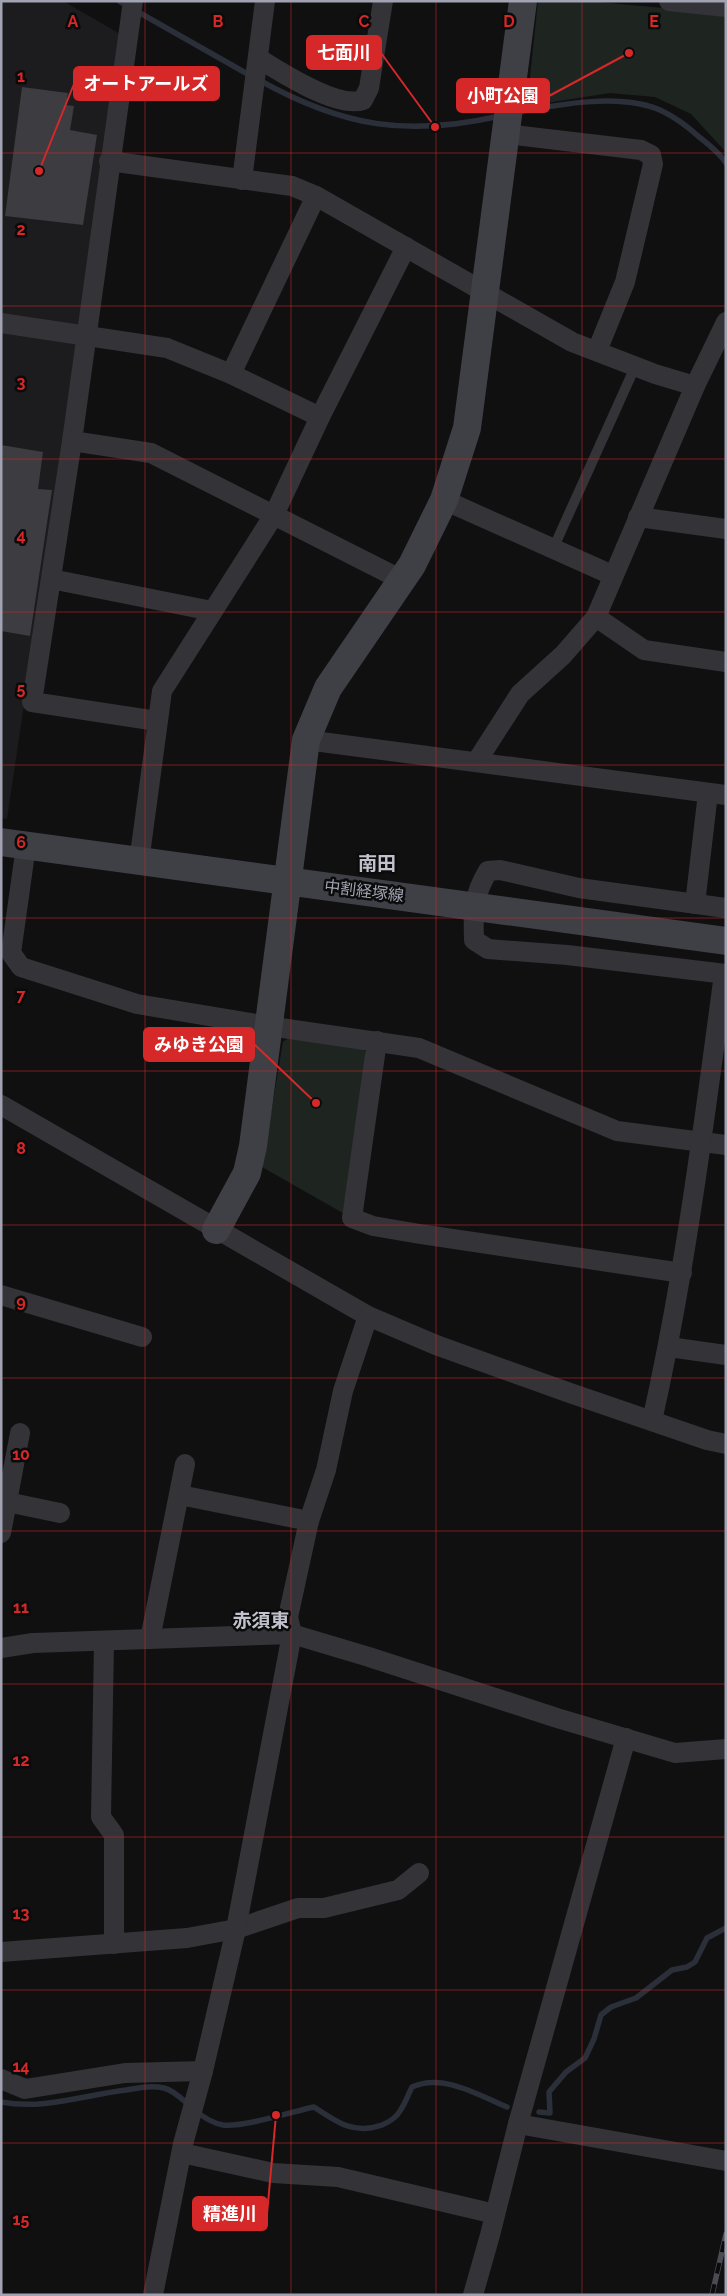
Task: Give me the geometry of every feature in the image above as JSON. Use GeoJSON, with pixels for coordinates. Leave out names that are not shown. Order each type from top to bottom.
{"type":"FeatureCollection","features":[{"type":"Feature","properties":{"kind":"street"},"geometry":{"type":"LineString","coordinates":[[133,1],[109,161],[72,441],[32,702],[157,721]]}},
{"type":"Feature","properties":{"kind":"street"},"geometry":{"type":"LineString","coordinates":[[242,180],[265,1]]}},
{"type":"Feature","properties":{"kind":"street"},"geometry":{"type":"LineString","coordinates":[[257,62],[315,90],[349,102],[363,100],[370,88],[383,1]]}},
{"type":"Feature","properties":{"kind":"street"},"geometry":{"type":"LineString","coordinates":[[216,1230],[247,1173],[253,1146],[286,881],[306,740],[328,688],[412,565],[444,500],[466,428],[486,292],[523,1]]}},
{"type":"Feature","properties":{"kind":"street"},"geometry":{"type":"LineString","coordinates":[[674,2],[726,7]]}},
{"type":"Feature","properties":{"kind":"street"},"geometry":{"type":"LineString","coordinates":[[508,121],[641,150],[651,155],[653,164],[625,282],[597,351]]}},
{"type":"Feature","properties":{"kind":"street"},"geometry":{"type":"LineString","coordinates":[[109,161],[292,186],[316,196],[565,338],[634,367],[695,386]]}},
{"type":"Feature","properties":{"kind":"street"},"geometry":{"type":"LineString","coordinates":[[231,374],[316,196]]}},
{"type":"Feature","properties":{"kind":"street"},"geometry":{"type":"LineString","coordinates":[[139,862],[162,691],[274,516],[320,417],[406,247]]}},
{"type":"Feature","properties":{"kind":"street"},"geometry":{"type":"LineString","coordinates":[[477,762],[520,694],[563,655],[596,617],[612,575],[695,386],[726,322]]}},
{"type":"Feature","properties":{"kind":"street"},"geometry":{"type":"LineString","coordinates":[[1,323],[167,348],[231,374],[320,417]]}},
{"type":"Feature","properties":{"kind":"street"},"geometry":{"type":"LineString","coordinates":[[72,441],[151,453],[402,580]]}},
{"type":"Feature","properties":{"kind":"street"},"geometry":{"type":"LineString","coordinates":[[444,500],[612,575]]}},
{"type":"Feature","properties":{"kind":"street"},"geometry":{"type":"LineString","coordinates":[[638,517],[726,529]]}},
{"type":"Feature","properties":{"kind":"street"},"geometry":{"type":"LineString","coordinates":[[51,579],[212,611]]}},
{"type":"Feature","properties":{"kind":"street"},"geometry":{"type":"LineString","coordinates":[[596,617],[644,650],[726,662]]}},
{"type":"Feature","properties":{"kind":"street"},"geometry":{"type":"LineString","coordinates":[[306,740],[717,794],[695,904]]}},
{"type":"Feature","properties":{"kind":"street"},"geometry":{"type":"LineString","coordinates":[[14,844],[11,953],[22,967],[137,1004],[268,1026],[377,1040],[418,1048],[617,1131],[726,1145]]}},
{"type":"Feature","properties":{"kind":"street","name":"中割経塚線"},"geometry":{"type":"LineString","coordinates":[[14,844],[473,905],[726,941]]}},
{"type":"Feature","properties":{"kind":"street"},"geometry":{"type":"LineString","coordinates":[[652,1421],[669,1347],[682,1273],[725,974],[566,955],[488,950],[474,940],[473,905],[478,887],[488,871],[500,870],[579,888],[726,908]]}},
{"type":"Feature","properties":{"kind":"street"},"geometry":{"type":"LineString","coordinates":[[377,1040],[352,1218],[373,1226],[420,1234],[682,1273]]}},
{"type":"Feature","properties":{"kind":"street"},"geometry":{"type":"LineString","coordinates":[[1,1105],[368,1316],[436,1344],[707,1440],[726,1444]]}},
{"type":"Feature","properties":{"kind":"street"},"geometry":{"type":"LineString","coordinates":[[1,1295],[142,1337]]}},
{"type":"Feature","properties":{"kind":"street"},"geometry":{"type":"LineString","coordinates":[[153,2295],[182,2153],[236,1929],[292,1634],[288,1617],[309,1521],[326,1470],[343,1391],[368,1316]]}},
{"type":"Feature","properties":{"kind":"street"},"geometry":{"type":"LineString","coordinates":[[669,1347],[726,1355]]}},
{"type":"Feature","properties":{"kind":"street"},"geometry":{"type":"LineString","coordinates":[[1,1533],[20,1433]]}},
{"type":"Feature","properties":{"kind":"street"},"geometry":{"type":"LineString","coordinates":[[150,1639],[152,1620],[180,1495],[185,1464]]}},
{"type":"Feature","properties":{"kind":"street"},"geometry":{"type":"LineString","coordinates":[[180,1495],[309,1521]]}},
{"type":"Feature","properties":{"kind":"street"},"geometry":{"type":"LineString","coordinates":[[7,1502],[60,1513]]}},
{"type":"Feature","properties":{"kind":"street"},"geometry":{"type":"LineString","coordinates":[[1,1648],[33,1643],[292,1634],[675,1752],[726,1749]]}},
{"type":"Feature","properties":{"kind":"street"},"geometry":{"type":"LineString","coordinates":[[104,1640],[101,1817],[114,1835],[114,1944]]}},
{"type":"Feature","properties":{"kind":"street"},"geometry":{"type":"LineString","coordinates":[[473,2295],[496,2214],[518,2124],[626,1738]]}},
{"type":"Feature","properties":{"kind":"street"},"geometry":{"type":"LineString","coordinates":[[1,1952],[187,1938],[236,1929],[298,1908],[324,1908],[398,1890],[419,1873]]}},
{"type":"Feature","properties":{"kind":"street"},"geometry":{"type":"LineString","coordinates":[[1,2079],[24,2089],[125,2073],[203,2071]]}},
{"type":"Feature","properties":{"kind":"street"},"geometry":{"type":"LineString","coordinates":[[518,2124],[726,2161]]}},
{"type":"Feature","properties":{"kind":"street"},"geometry":{"type":"LineString","coordinates":[[182,2153],[273,2173],[338,2177],[496,2214]]}},
{"type":"Feature","properties":{"kind":"lane"},"geometry":{"type":"LineString","coordinates":[[553,549],[634,367]]}},
{"type":"Feature","properties":{"kind":"shaded area"},"geometry":{"type":"Polygon","coordinates":[[[1,1],[63,1],[122,35],[81,323],[76,327],[1,315],[1,1]]]}},
{"type":"Feature","properties":{"kind":"shaded area"},"geometry":{"type":"Polygon","coordinates":[[[538,1],[588,1],[726,14],[726,152],[691,114],[655,97],[610,93],[527,106],[538,1]]]}},
{"type":"Feature","properties":{"kind":"shaded area"},"geometry":{"type":"Polygon","coordinates":[[[1,330],[76,342],[77,347],[7,819],[1,818],[1,330]]]}},
{"type":"Feature","properties":{"kind":"shaded area"},"geometry":{"type":"Polygon","coordinates":[[[290,1037],[360,1046],[367,1054],[343,1213],[262,1167],[283,1042],[290,1037]]]}},
{"type":"Feature","properties":{"kind":"building"},"geometry":{"type":"Polygon","coordinates":[[[22,87],[68,93],[66,105],[74,106],[70,130],[97,135],[83,225],[5,216],[22,87]]]}},
{"type":"Feature","properties":{"kind":"building"},"geometry":{"type":"Polygon","coordinates":[[[1,445],[43,452],[38,489],[52,490],[30,636],[1,631],[1,445]]]}},
{"type":"Feature","properties":{"kind":"waterway"},"geometry":{"type":"LineString","coordinates":[[119,1],[251,76]]}},
{"type":"Feature","properties":{"kind":"waterway"},"geometry":{"type":"LineString","coordinates":[[259,80],[319,108],[348,118],[376,123],[405,126],[435,126],[500,116]]}},
{"type":"Feature","properties":{"kind":"waterway"},"geometry":{"type":"LineString","coordinates":[[516,113],[571,103],[611,101],[630,102],[648,106],[664,112],[682,123],[713,148],[726,163]]}},
{"type":"Feature","properties":{"kind":"waterway"},"geometry":{"type":"LineString","coordinates":[[539,2112],[550,2113],[549,2092],[566,2072],[585,2058],[594,2039],[601,2015],[611,2007],[636,1998],[672,1970],[687,1967],[695,1962],[707,1938],[726,1928]]}},
{"type":"Feature","properties":{"kind":"waterway"},"geometry":{"type":"LineString","coordinates":[[196,2111],[216,2123],[232,2125],[255,2122],[314,2107],[330,2118],[354,2128],[372,2128],[392,2120],[403,2105],[412,2087],[424,2083],[448,2084],[460,2087],[507,2107]]}},
{"type":"Feature","properties":{"kind":"waterway"},"geometry":{"type":"LineString","coordinates":[[1,2102],[17,2104],[48,2103],[110,2092],[154,2087],[171,2091],[189,2105]]}},
{"type":"Feature","properties":{"kind":"railway"},"geometry":{"type":"LineString","coordinates":[[712,2295],[726,2234]]}},
{"type":"Feature","properties":{"kind":"place","name":"小町公園"},"geometry":{"type":"Point","coordinates":[629,53]}},
{"type":"Feature","properties":{"kind":"place","name":"七面川"},"geometry":{"type":"Point","coordinates":[435,127]}},
{"type":"Feature","properties":{"kind":"place","name":"オートアールズ"},"geometry":{"type":"Point","coordinates":[39,171]}},
{"type":"Feature","properties":{"kind":"place","name":"みゆき公園"},"geometry":{"type":"Point","coordinates":[316,1103]}},
{"type":"Feature","properties":{"kind":"place","name":"精進川"},"geometry":{"type":"Point","coordinates":[276,2115]}},
{"type":"Feature","properties":{"kind":"district","name":"南田"},"geometry":{"type":"Point","coordinates":[377,863]}},
{"type":"Feature","properties":{"kind":"district","name":"赤須東"},"geometry":{"type":"Point","coordinates":[261,1620]}}]}
